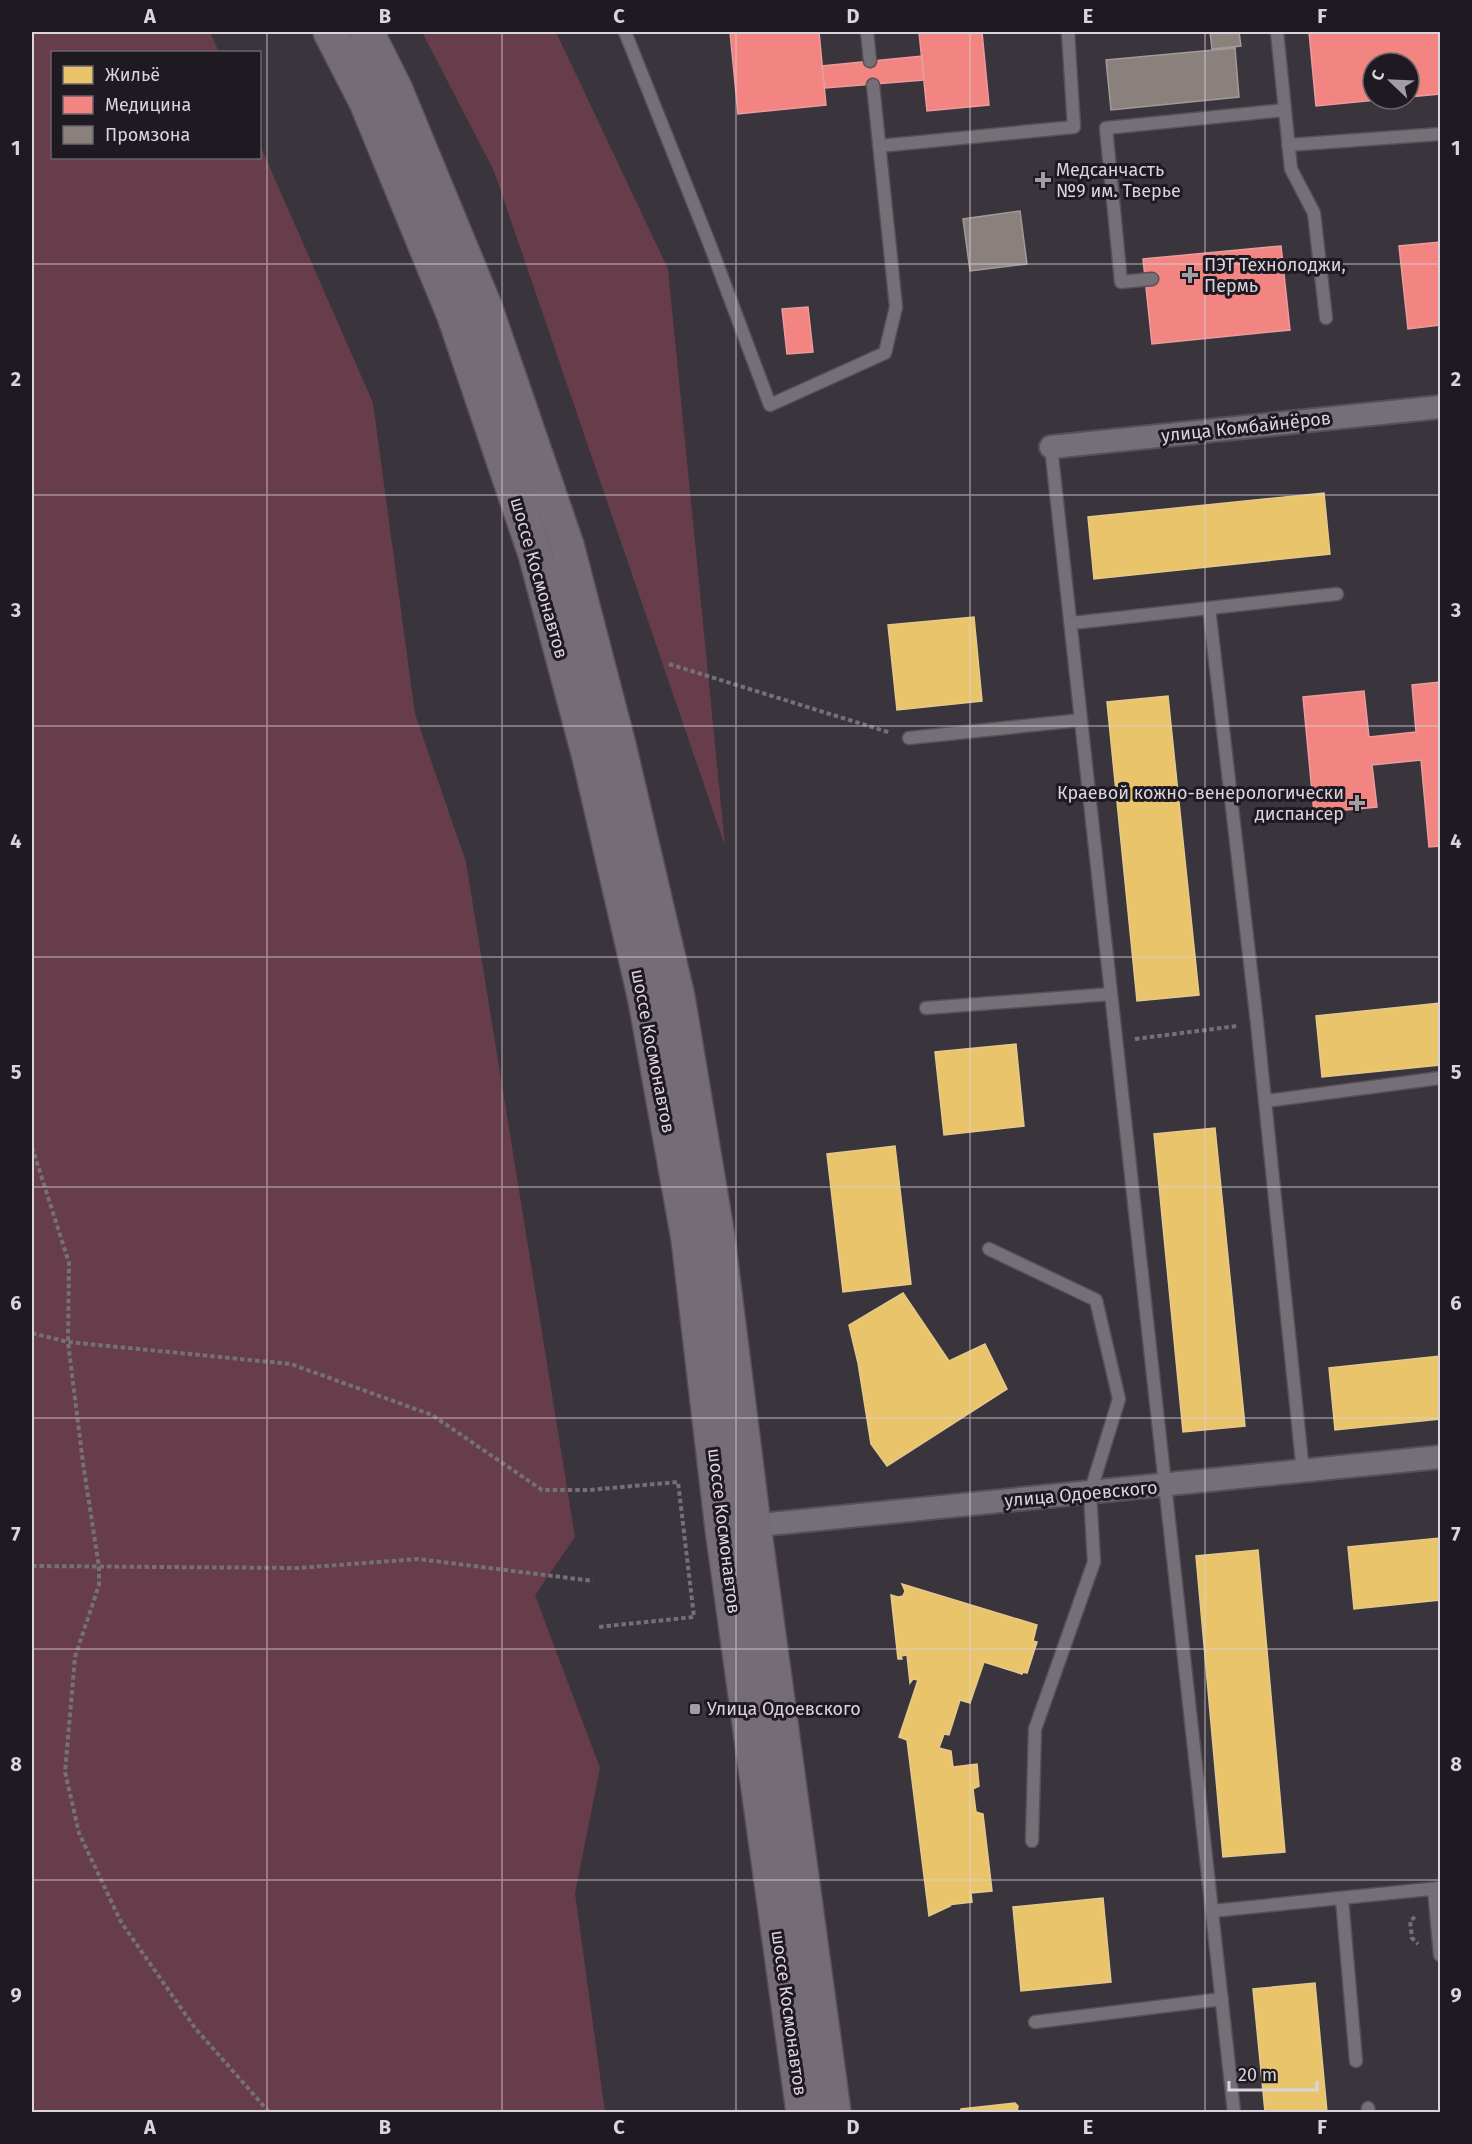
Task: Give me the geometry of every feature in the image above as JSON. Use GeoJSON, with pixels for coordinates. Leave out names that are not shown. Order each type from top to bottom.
{"type":"FeatureCollection","features":[{"type":"Feature","properties":{"kind":"main road","name":"шоссе Космонавтов"},"geometry":{"type":"LineString","coordinates":[[330,32],[366,102],[454,316],[535,554],[589,757],[645,1000],[688,1239],[722,1529],[803,2112]]}},
{"type":"Feature","properties":{"kind":"main road","name":"шоссе Космонавтов"},"geometry":{"type":"LineString","coordinates":[[367,32],[396,90],[485,306],[567,545],[613,723],[678,997],[718,1238],[754,1525],[834,2112]]}},
{"type":"Feature","properties":{"kind":"street","name":"улица Комбайнёров"},"geometry":{"type":"LineString","coordinates":[[1051,447],[1440,407]]}},
{"type":"Feature","properties":{"kind":"street","name":"улица Одоевского"},"geometry":{"type":"LineString","coordinates":[[722,1529],[1440,1457]]}},
{"type":"Feature","properties":{"kind":"lane"},"geometry":{"type":"LineString","coordinates":[[625,32],[710,245],[770,405],[885,353],[896,307],[873,85]]}},
{"type":"Feature","properties":{"kind":"lane"},"geometry":{"type":"LineString","coordinates":[[867,32],[870,61]]}},
{"type":"Feature","properties":{"kind":"lane"},"geometry":{"type":"LineString","coordinates":[[879,146],[1074,127],[1068,32]]}},
{"type":"Feature","properties":{"kind":"lane"},"geometry":{"type":"LineString","coordinates":[[1277,32],[1291,169],[1314,213],[1326,318]]}},
{"type":"Feature","properties":{"kind":"lane"},"geometry":{"type":"LineString","coordinates":[[1152,279],[1121,282],[1106,128],[1285,110]]}},
{"type":"Feature","properties":{"kind":"lane"},"geometry":{"type":"LineString","coordinates":[[1288,145],[1440,134]]}},
{"type":"Feature","properties":{"kind":"lane"},"geometry":{"type":"LineString","coordinates":[[1051,447],[1234,2112]]}},
{"type":"Feature","properties":{"kind":"lane"},"geometry":{"type":"LineString","coordinates":[[1072,623],[1337,594]]}},
{"type":"Feature","properties":{"kind":"lane"},"geometry":{"type":"LineString","coordinates":[[1209,608],[1266,1101],[1303,1472]]}},
{"type":"Feature","properties":{"kind":"lane"},"geometry":{"type":"LineString","coordinates":[[909,738],[1081,720]]}},
{"type":"Feature","properties":{"kind":"lane"},"geometry":{"type":"LineString","coordinates":[[926,1008],[1111,994]]}},
{"type":"Feature","properties":{"kind":"lane"},"geometry":{"type":"LineString","coordinates":[[1266,1101],[1440,1078]]}},
{"type":"Feature","properties":{"kind":"lane"},"geometry":{"type":"LineString","coordinates":[[988,1249],[1096,1300],[1119,1399],[1090,1493],[1094,1562],[1035,1729],[1032,1841]]}},
{"type":"Feature","properties":{"kind":"lane"},"geometry":{"type":"LineString","coordinates":[[1212,1911],[1437,1889],[1440,1955]]}},
{"type":"Feature","properties":{"kind":"lane"},"geometry":{"type":"LineString","coordinates":[[1342,1899],[1356,2061]]}},
{"type":"Feature","properties":{"kind":"lane"},"geometry":{"type":"LineString","coordinates":[[1035,2022],[1222,1999]]}},
{"type":"Feature","properties":{"kind":"path"},"geometry":{"type":"LineString","coordinates":[[669,664],[909,738]]}},
{"type":"Feature","properties":{"kind":"path"},"geometry":{"type":"LineString","coordinates":[[1116,1042],[1257,1023]]}},
{"type":"Feature","properties":{"kind":"path"},"geometry":{"type":"LineString","coordinates":[[32,1147],[69,1263],[68,1342],[99,1568],[99,1585],[75,1658],[65,1772],[79,1833],[121,1922],[195,2028],[269,2112]]}},
{"type":"Feature","properties":{"kind":"path"},"geometry":{"type":"LineString","coordinates":[[32,1333],[68,1342],[291,1364],[432,1414],[542,1490],[589,1490],[678,1482],[694,1617],[598,1627]]}},
{"type":"Feature","properties":{"kind":"path"},"geometry":{"type":"LineString","coordinates":[[32,1566],[298,1568],[418,1559],[592,1581]]}},
{"type":"Feature","properties":{"kind":"shaded area"},"geometry":{"type":"Polygon","coordinates":[[[32,32],[210,32],[219,51],[51,51],[51,159],[261,159],[261,147],[373,403],[415,714],[466,862],[575,1537],[535,1595],[600,1768],[575,1893],[605,2112],[32,2112],[32,32]]]}},
{"type":"Feature","properties":{"kind":"shaded area"},"geometry":{"type":"Polygon","coordinates":[[[422,32],[556,32],[668,269],[725,846],[494,171],[422,32]]]}},
{"type":"Feature","properties":{"kind":"building: Жильё"},"geometry":{"type":"Polygon","coordinates":[[[1324,493],[1330,554],[1094,579],[1088,517],[1324,493]]]}},
{"type":"Feature","properties":{"kind":"building: Жильё"},"geometry":{"type":"Polygon","coordinates":[[[974,617],[982,701],[897,710],[888,625],[974,617]]]}},
{"type":"Feature","properties":{"kind":"building: Жильё"},"geometry":{"type":"Polygon","coordinates":[[[1168,696],[1199,995],[1137,1001],[1107,702],[1168,696]]]}},
{"type":"Feature","properties":{"kind":"building: Жильё"},"geometry":{"type":"Polygon","coordinates":[[[1440,1003],[1440,1065],[1322,1077],[1316,1016],[1440,1003]]]}},
{"type":"Feature","properties":{"kind":"building: Жильё"},"geometry":{"type":"Polygon","coordinates":[[[1016,1044],[1024,1126],[944,1135],[935,1052],[1016,1044]]]}},
{"type":"Feature","properties":{"kind":"building: Жильё"},"geometry":{"type":"Polygon","coordinates":[[[1215,1128],[1245,1426],[1183,1432],[1154,1134],[1215,1128]]]}},
{"type":"Feature","properties":{"kind":"building: Жильё"},"geometry":{"type":"Polygon","coordinates":[[[895,1146],[911,1284],[843,1292],[827,1154],[895,1146]]]}},
{"type":"Feature","properties":{"kind":"building: Жильё"},"geometry":{"type":"Polygon","coordinates":[[[903,1293],[949,1361],[985,1344],[1007,1389],[887,1466],[871,1444],[858,1363],[849,1325],[903,1293]]]}},
{"type":"Feature","properties":{"kind":"building: Жильё"},"geometry":{"type":"Polygon","coordinates":[[[1440,1356],[1440,1419],[1335,1430],[1329,1368],[1440,1356]]]}},
{"type":"Feature","properties":{"kind":"building: Жильё"},"geometry":{"type":"Polygon","coordinates":[[[1440,1538],[1440,1600],[1354,1609],[1348,1547],[1440,1538]]]}},
{"type":"Feature","properties":{"kind":"building: Жильё"},"geometry":{"type":"Polygon","coordinates":[[[1258,1550],[1285,1852],[1223,1857],[1196,1556],[1258,1550]]]}},
{"type":"Feature","properties":{"kind":"building: Жильё"},"geometry":{"type":"Polygon","coordinates":[[[902,1584],[1037,1625],[1033,1641],[1037,1642],[1027,1673],[1022,1674],[984,1662],[970,1703],[960,1700],[949,1735],[944,1734],[939,1748],[951,1751],[953,1767],[977,1764],[979,1786],[973,1789],[976,1812],[983,1814],[992,1891],[971,1893],[972,1902],[947,1905],[950,1906],[929,1916],[907,1740],[899,1737],[918,1680],[913,1679],[910,1683],[907,1655],[898,1659],[891,1595],[903,1596],[905,1591],[902,1584]]]}},
{"type":"Feature","properties":{"kind":"building: Жильё"},"geometry":{"type":"Polygon","coordinates":[[[1103,1898],[1111,1982],[1021,1991],[1013,1907],[1103,1898]]]}},
{"type":"Feature","properties":{"kind":"building: Жильё"},"geometry":{"type":"Polygon","coordinates":[[[1315,1983],[1327,2112],[1265,2112],[1253,1989],[1315,1983]]]}},
{"type":"Feature","properties":{"kind":"building: Жильё"},"geometry":{"type":"Polygon","coordinates":[[[1015,2103],[1018,2106],[1017,2112],[960,2112],[961,2109],[1015,2103]]]}},
{"type":"Feature","properties":{"kind":"building: Медицина"},"geometry":{"type":"Polygon","coordinates":[[[730,32],[819,32],[826,105],[738,114],[730,32]]]}},
{"type":"Feature","properties":{"kind":"building: Медицина"},"geometry":{"type":"Polygon","coordinates":[[[919,32],[982,32],[989,105],[927,111],[919,32]]]}},
{"type":"Feature","properties":{"kind":"building: Медицина"},"geometry":{"type":"Polygon","coordinates":[[[1309,32],[1440,32],[1440,94],[1421,96],[1421,51],[1361,51],[1361,102],[1316,106],[1309,32]]]}},
{"type":"Feature","properties":{"kind":"building: Медицина"},"geometry":{"type":"Polygon","coordinates":[[[922,56],[924,80],[825,88],[822,66],[922,56]]]}},
{"type":"Feature","properties":{"kind":"building: Медицина"},"geometry":{"type":"Polygon","coordinates":[[[1440,242],[1440,325],[1408,329],[1399,246],[1440,242]]]}},
{"type":"Feature","properties":{"kind":"building: Медицина","name":"ПЭТ Технолоджи, Пермь"},"geometry":{"type":"Polygon","coordinates":[[[1281,246],[1290,330],[1152,344],[1143,259],[1281,246]]]}},
{"type":"Feature","properties":{"kind":"building: Медицина"},"geometry":{"type":"Polygon","coordinates":[[[808,307],[813,352],[787,354],[782,309],[808,307]]]}},
{"type":"Feature","properties":{"kind":"building: Медицина"},"geometry":{"type":"Polygon","coordinates":[[[1440,682],[1440,846],[1429,847],[1421,760],[1372,765],[1377,807],[1314,813],[1303,697],[1364,691],[1369,737],[1416,732],[1412,685],[1440,682]]]}},
{"type":"Feature","properties":{"kind":"building: Промзона"},"geometry":{"type":"Polygon","coordinates":[[[1210,32],[1239,32],[1241,46],[1212,49],[1210,32]]]}},
{"type":"Feature","properties":{"kind":"building: Промзона"},"geometry":{"type":"Polygon","coordinates":[[[1235,48],[1239,97],[1111,110],[1106,60],[1235,48]]]}},
{"type":"Feature","properties":{"kind":"building: Промзона"},"geometry":{"type":"Polygon","coordinates":[[[1020,211],[1027,264],[970,271],[963,219],[1020,211]]]}},
{"type":"Feature","properties":{"kind":"place","name":"Медсанчасть №9 им. Тверье"},"geometry":{"type":"Point","coordinates":[1043,180]}},
{"type":"Feature","properties":{"kind":"place","name":"ПЭТ Технолоджи, Пермь"},"geometry":{"type":"Point","coordinates":[1190,275]}},
{"type":"Feature","properties":{"kind":"place","name":"Краевой кожно-венерологически диспансер"},"geometry":{"type":"Point","coordinates":[1357,803]}},
{"type":"Feature","properties":{"kind":"place","name":"Улица Одоевского"},"geometry":{"type":"Point","coordinates":[695,1709]}}]}
